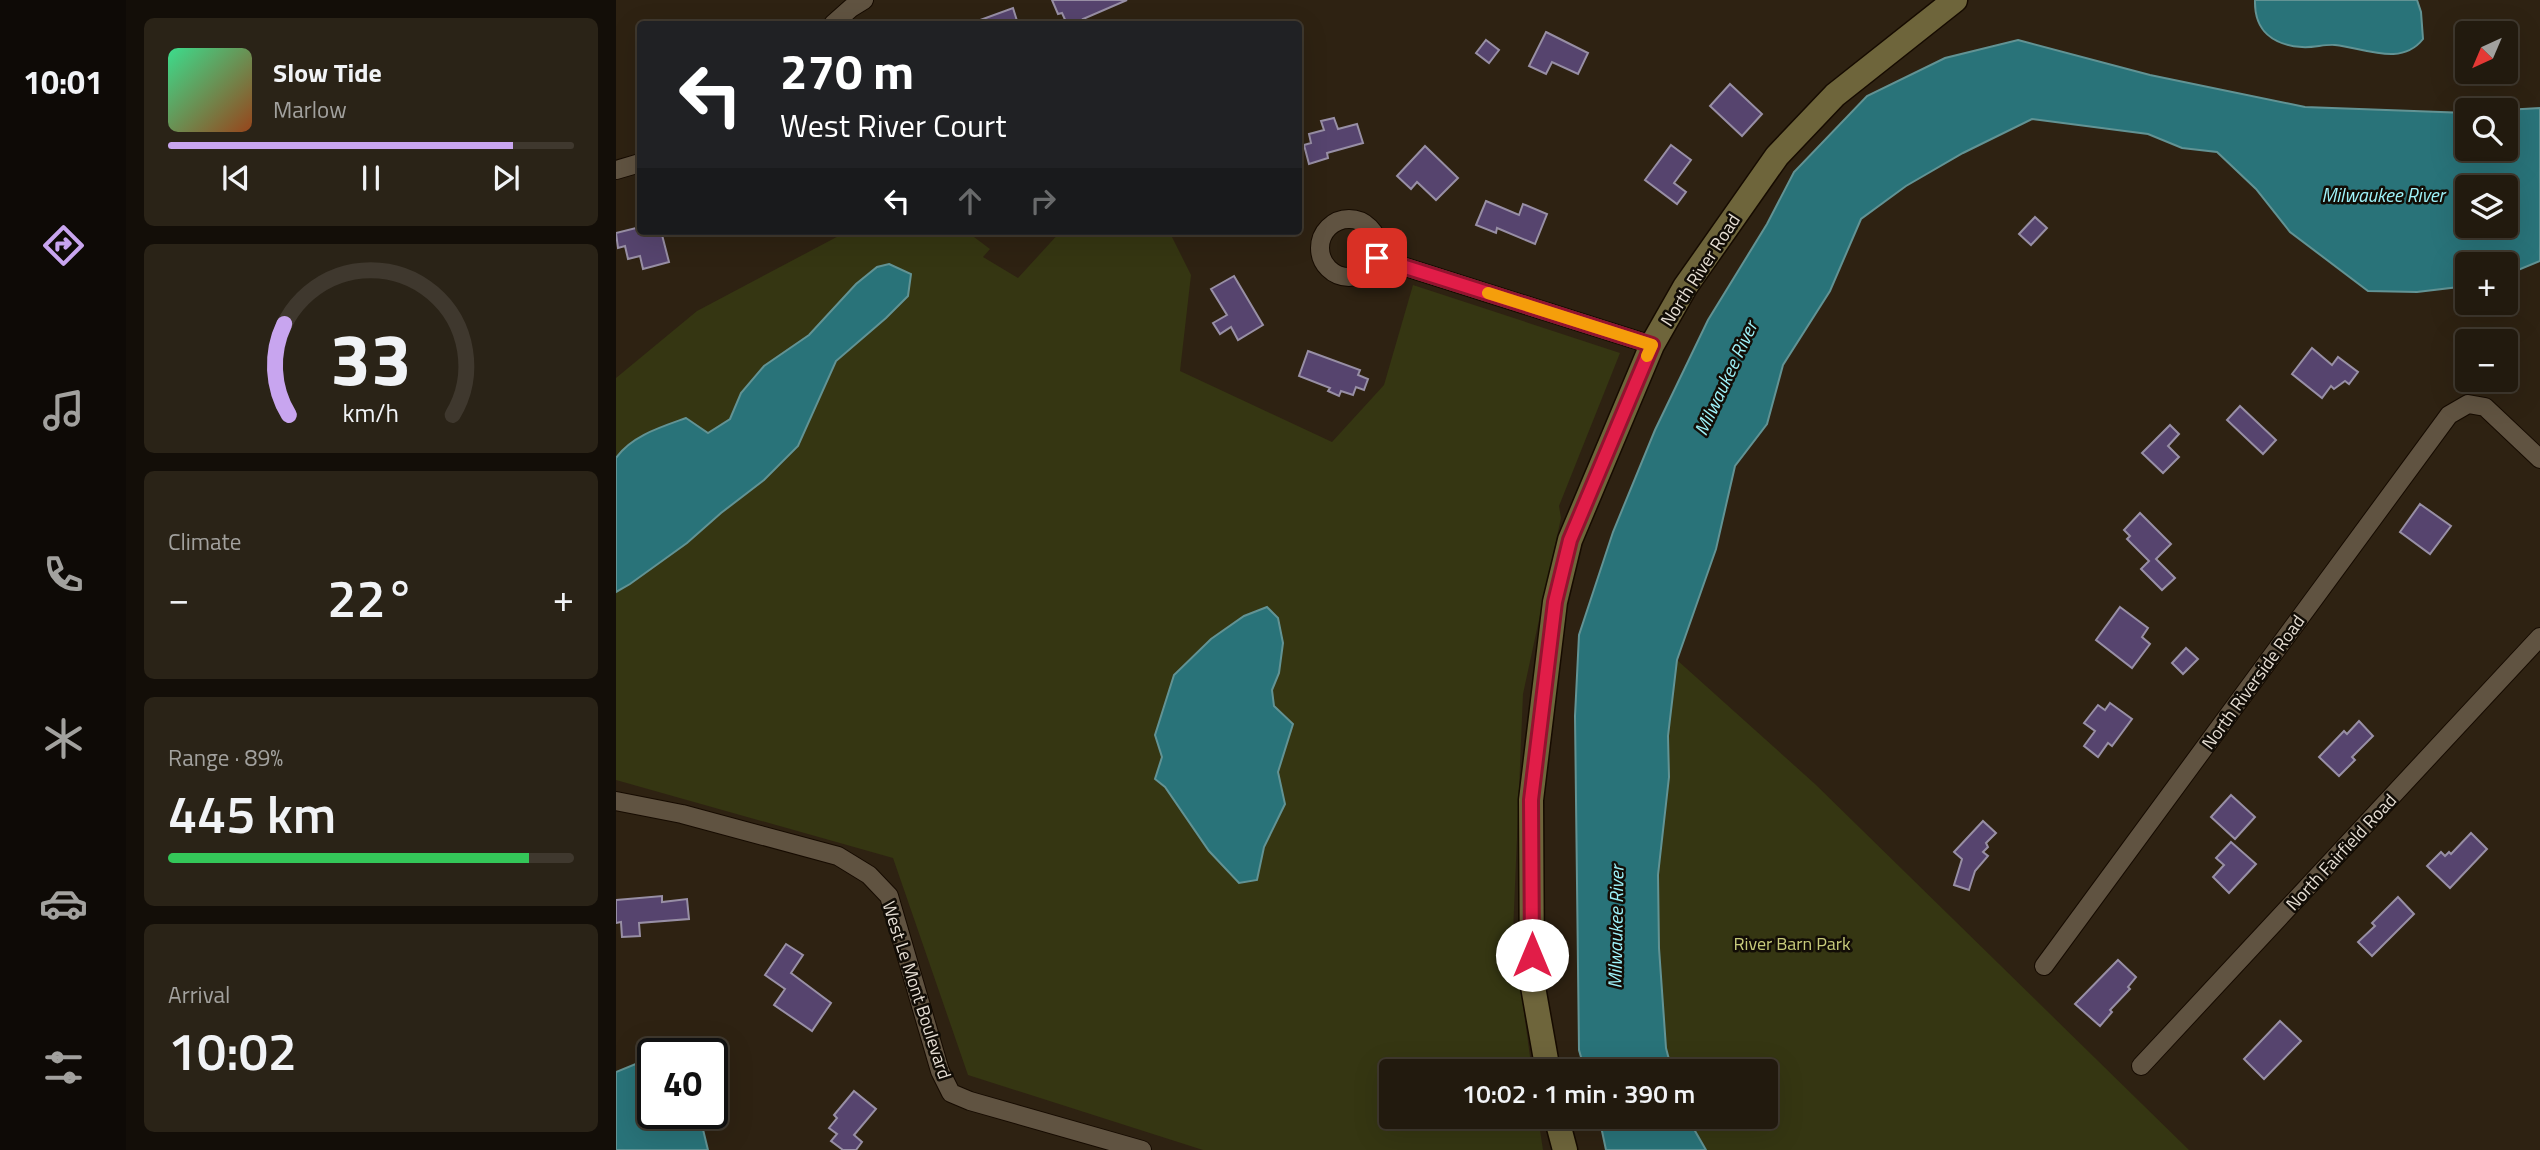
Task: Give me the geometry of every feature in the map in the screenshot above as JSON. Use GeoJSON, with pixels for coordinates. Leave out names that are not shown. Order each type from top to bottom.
{"type":"FeatureCollection","features":[{"type":"Feature","properties":{"kind":"street"},"geometry":{"type":"LineString","coordinates":[[836,21],[864,0]]}},
{"type":"Feature","properties":{"kind":"street","name":"North River Road"},"geometry":{"type":"LineString","coordinates":[[1546,1059],[1532,981],[1531,800],[1555,602],[1570,540],[1652,345],[1685,287],[1777,156],[1835,95],[1955,0]]}},
{"type":"Feature","properties":{"kind":"street"},"geometry":{"type":"LineString","coordinates":[[616,170],[637,164]]}},
{"type":"Feature","properties":{"kind":"street"},"geometry":{"type":"LineString","coordinates":[[1377,258],[1652,345]]}},
{"type":"Feature","properties":{"kind":"street","name":"North Riverside Road"},"geometry":{"type":"LineString","coordinates":[[2044,966],[2449,415],[2468,404],[2485,407],[2540,459]]}},
{"type":"Feature","properties":{"kind":"street","name":"North Fairfield Road"},"geometry":{"type":"LineString","coordinates":[[2141,1066],[2540,637]]}},
{"type":"Feature","properties":{"kind":"street","name":"West Le Mont Boulevard"},"geometry":{"type":"LineString","coordinates":[[616,802],[623,801],[682,814],[838,856],[869,875],[889,896],[940,1071],[951,1093],[970,1101],[1142,1150]]}},
{"type":"Feature","properties":{"kind":"street"},"geometry":{"type":"LineString","coordinates":[[1559,1129],[1565,1150]]}},
{"type":"Feature","properties":{"kind":"green space"},"geometry":{"type":"Polygon","coordinates":[[[840,235],[971,235],[990,249],[983,257],[1018,278],[1057,235],[1171,235],[1191,275],[1180,371],[1332,442],[1384,385],[1413,285],[1620,353],[1559,506],[1561,518],[1523,694],[1513,933],[1530,1059],[1379,1059],[1379,1129],[1540,1129],[1543,1150],[1203,1150],[968,1075],[893,858],[616,780],[616,378],[697,311],[840,235]]]}},
{"type":"Feature","properties":{"kind":"green space","name":"River Barn Park"},"geometry":{"type":"Polygon","coordinates":[[[1677,660],[1815,784],[2189,1150],[1706,1150],[1694,1129],[1778,1129],[1778,1059],[1669,1059],[1659,948],[1658,875],[1669,777],[1668,736],[1677,660]]]}},
{"type":"Feature","properties":{"kind":"water"},"geometry":{"type":"Polygon","coordinates":[[[2255,0],[2417,0],[2421,12],[2423,39],[2404,52],[2393,54],[2335,45],[2292,46],[2274,39],[2262,28],[2255,0]]]}},
{"type":"Feature","properties":{"kind":"water","name":"Milwaukee River"},"geometry":{"type":"Polygon","coordinates":[[[2018,40],[2150,75],[2305,107],[2455,113],[2455,161],[2518,161],[2518,109],[2540,108],[2540,261],[2518,270],[2518,252],[2455,252],[2455,287],[2417,292],[2368,291],[2290,232],[2256,189],[2217,152],[2182,148],[2148,134],[2032,119],[1963,153],[1906,186],[1861,219],[1830,291],[1783,365],[1767,424],[1735,466],[1716,549],[1677,660],[1668,736],[1669,777],[1658,875],[1659,948],[1669,1059],[1582,1059],[1579,1050],[1575,716],[1579,635],[1613,532],[1655,430],[1708,320],[1767,224],[1794,172],[1867,96],[1945,58],[2018,40]]]}},
{"type":"Feature","properties":{"kind":"water"},"geometry":{"type":"Polygon","coordinates":[[[889,264],[911,274],[908,296],[836,361],[798,446],[764,480],[687,543],[616,592],[616,458],[622,450],[647,433],[686,418],[708,433],[730,419],[741,393],[764,366],[809,335],[856,284],[877,267],[889,264]]]}},
{"type":"Feature","properties":{"kind":"water"},"geometry":{"type":"Polygon","coordinates":[[[1267,607],[1278,618],[1283,643],[1279,673],[1272,690],[1274,706],[1293,724],[1278,772],[1285,804],[1264,847],[1257,880],[1239,883],[1209,851],[1165,787],[1155,779],[1162,757],[1155,735],[1174,675],[1211,639],[1244,616],[1267,607]]]}},
{"type":"Feature","properties":{"kind":"water"},"geometry":{"type":"Polygon","coordinates":[[[637,1063],[637,1129],[703,1129],[708,1150],[616,1150],[616,1072],[637,1063]]]}},
{"type":"Feature","properties":{"kind":"water"},"geometry":{"type":"Polygon","coordinates":[[[1602,1129],[1694,1129],[1706,1150],[1606,1150],[1602,1129]]]}},
{"type":"Feature","properties":{"kind":"building"},"geometry":{"type":"Polygon","coordinates":[[[1052,0],[1127,0],[1083,19],[1084,21],[1066,21],[1062,13],[1058,14],[1052,0]]]}},
{"type":"Feature","properties":{"kind":"building"},"geometry":{"type":"Polygon","coordinates":[[[1013,8],[1017,21],[977,21],[1013,8]]]}},
{"type":"Feature","properties":{"kind":"building"},"geometry":{"type":"Polygon","coordinates":[[[1546,32],[1588,53],[1578,74],[1552,62],[1546,74],[1529,66],[1546,32]]]}},
{"type":"Feature","properties":{"kind":"building"},"geometry":{"type":"Polygon","coordinates":[[[1486,40],[1499,50],[1489,63],[1476,53],[1486,40]]]}},
{"type":"Feature","properties":{"kind":"building"},"geometry":{"type":"Polygon","coordinates":[[[1730,84],[1762,114],[1742,136],[1710,106],[1730,84]]]}},
{"type":"Feature","properties":{"kind":"building"},"geometry":{"type":"Polygon","coordinates":[[[1334,118],[1338,129],[1357,124],[1363,143],[1327,153],[1328,158],[1309,164],[1304,145],[1311,143],[1309,134],[1324,130],[1321,121],[1334,118]]]}},
{"type":"Feature","properties":{"kind":"building"},"geometry":{"type":"Polygon","coordinates":[[[1671,145],[1691,160],[1674,183],[1686,192],[1677,204],[1645,180],[1671,145]]]}},
{"type":"Feature","properties":{"kind":"building"},"geometry":{"type":"Polygon","coordinates":[[[1425,146],[1458,178],[1436,200],[1417,182],[1411,189],[1397,176],[1425,146]]]}},
{"type":"Feature","properties":{"kind":"building"},"geometry":{"type":"Polygon","coordinates":[[[1486,201],[1519,215],[1523,204],[1547,214],[1535,244],[1497,228],[1496,233],[1476,225],[1486,201]]]}},
{"type":"Feature","properties":{"kind":"building"},"geometry":{"type":"Polygon","coordinates":[[[2035,217],[2047,228],[2031,245],[2019,234],[2035,217]]]}},
{"type":"Feature","properties":{"kind":"building"},"geometry":{"type":"Polygon","coordinates":[[[637,228],[637,235],[662,235],[669,262],[643,269],[640,256],[628,259],[625,246],[618,248],[616,233],[637,228]]]}},
{"type":"Feature","properties":{"kind":"building"},"geometry":{"type":"Polygon","coordinates":[[[1234,276],[1263,325],[1238,340],[1231,327],[1220,334],[1213,323],[1227,315],[1211,289],[1234,276]]]}},
{"type":"Feature","properties":{"kind":"building"},"geometry":{"type":"Polygon","coordinates":[[[2312,348],[2332,365],[2338,357],[2358,372],[2349,384],[2345,381],[2334,389],[2331,386],[2322,398],[2292,374],[2312,348]]]}},
{"type":"Feature","properties":{"kind":"building"},"geometry":{"type":"Polygon","coordinates":[[[1308,351],[1360,370],[1358,375],[1368,379],[1364,390],[1356,387],[1353,395],[1341,391],[1339,396],[1328,391],[1330,388],[1299,376],[1308,351]]]}},
{"type":"Feature","properties":{"kind":"building"},"geometry":{"type":"Polygon","coordinates":[[[2240,406],[2276,440],[2263,454],[2227,420],[2240,406]]]}},
{"type":"Feature","properties":{"kind":"building"},"geometry":{"type":"Polygon","coordinates":[[[2170,425],[2179,434],[2168,446],[2179,457],[2163,473],[2142,453],[2170,425]]]}},
{"type":"Feature","properties":{"kind":"building"},"geometry":{"type":"Polygon","coordinates":[[[2420,504],[2451,526],[2430,554],[2400,532],[2420,504]]]}},
{"type":"Feature","properties":{"kind":"building"},"geometry":{"type":"Polygon","coordinates":[[[2140,513],[2171,544],[2156,559],[2175,578],[2162,590],[2141,569],[2149,561],[2127,539],[2130,536],[2124,530],[2140,513]]]}},
{"type":"Feature","properties":{"kind":"building"},"geometry":{"type":"Polygon","coordinates":[[[2120,607],[2148,628],[2142,637],[2150,644],[2132,668],[2096,640],[2120,607]]]}},
{"type":"Feature","properties":{"kind":"building"},"geometry":{"type":"Polygon","coordinates":[[[2186,648],[2198,659],[2183,674],[2172,663],[2186,648]]]}},
{"type":"Feature","properties":{"kind":"building"},"geometry":{"type":"Polygon","coordinates":[[[2110,703],[2132,719],[2112,746],[2108,743],[2098,757],[2084,746],[2095,731],[2084,723],[2098,705],[2105,710],[2110,703]]]}},
{"type":"Feature","properties":{"kind":"building"},"geometry":{"type":"Polygon","coordinates":[[[2359,721],[2373,736],[2352,757],[2355,760],[2339,776],[2319,757],[2344,731],[2347,734],[2359,721]]]}},
{"type":"Feature","properties":{"kind":"building"},"geometry":{"type":"Polygon","coordinates":[[[2231,795],[2255,817],[2235,839],[2211,817],[2231,795]]]}},
{"type":"Feature","properties":{"kind":"building"},"geometry":{"type":"Polygon","coordinates":[[[1983,821],[1996,833],[1986,843],[1988,847],[1983,852],[1988,856],[1975,871],[1969,890],[1954,885],[1962,859],[1954,852],[1983,821]]]}},
{"type":"Feature","properties":{"kind":"building"},"geometry":{"type":"Polygon","coordinates":[[[2471,833],[2487,849],[2450,888],[2427,866],[2441,852],[2445,856],[2449,852],[2451,854],[2471,833]]]}},
{"type":"Feature","properties":{"kind":"building"},"geometry":{"type":"Polygon","coordinates":[[[2231,842],[2256,864],[2229,893],[2213,877],[2224,865],[2216,858],[2231,842]]]}},
{"type":"Feature","properties":{"kind":"building"},"geometry":{"type":"Polygon","coordinates":[[[662,896],[662,902],[687,899],[689,919],[639,923],[640,936],[622,937],[621,922],[616,923],[616,900],[662,896]]]}},
{"type":"Feature","properties":{"kind":"building"},"geometry":{"type":"Polygon","coordinates":[[[2398,897],[2414,914],[2372,956],[2358,942],[2375,926],[2372,923],[2398,897]]]}},
{"type":"Feature","properties":{"kind":"building"},"geometry":{"type":"Polygon","coordinates":[[[786,944],[803,955],[791,973],[831,1003],[812,1031],[774,1005],[785,989],[765,975],[786,944]]]}},
{"type":"Feature","properties":{"kind":"building"},"geometry":{"type":"Polygon","coordinates":[[[2118,960],[2136,977],[2128,987],[2130,989],[2110,1010],[2112,1012],[2100,1026],[2075,1004],[2118,960]]]}},
{"type":"Feature","properties":{"kind":"building"},"geometry":{"type":"Polygon","coordinates":[[[2280,1021],[2301,1041],[2264,1079],[2244,1059],[2280,1021]]]}},
{"type":"Feature","properties":{"kind":"building"},"geometry":{"type":"Polygon","coordinates":[[[854,1091],[876,1109],[854,1135],[862,1142],[856,1150],[843,1150],[831,1141],[837,1134],[829,1128],[837,1118],[834,1115],[854,1091]]]}},
{"type":"Feature","properties":{"kind":"slow traffic"},"geometry":{"type":"LineString","coordinates":[[1488,293],[1652,345],[1647,356]]}},
{"type":"Feature","properties":{"kind":"route"},"geometry":{"type":"LineString","coordinates":[[1377,258],[1652,345],[1570,540],[1555,602],[1531,800],[1532,955]]}}]}
